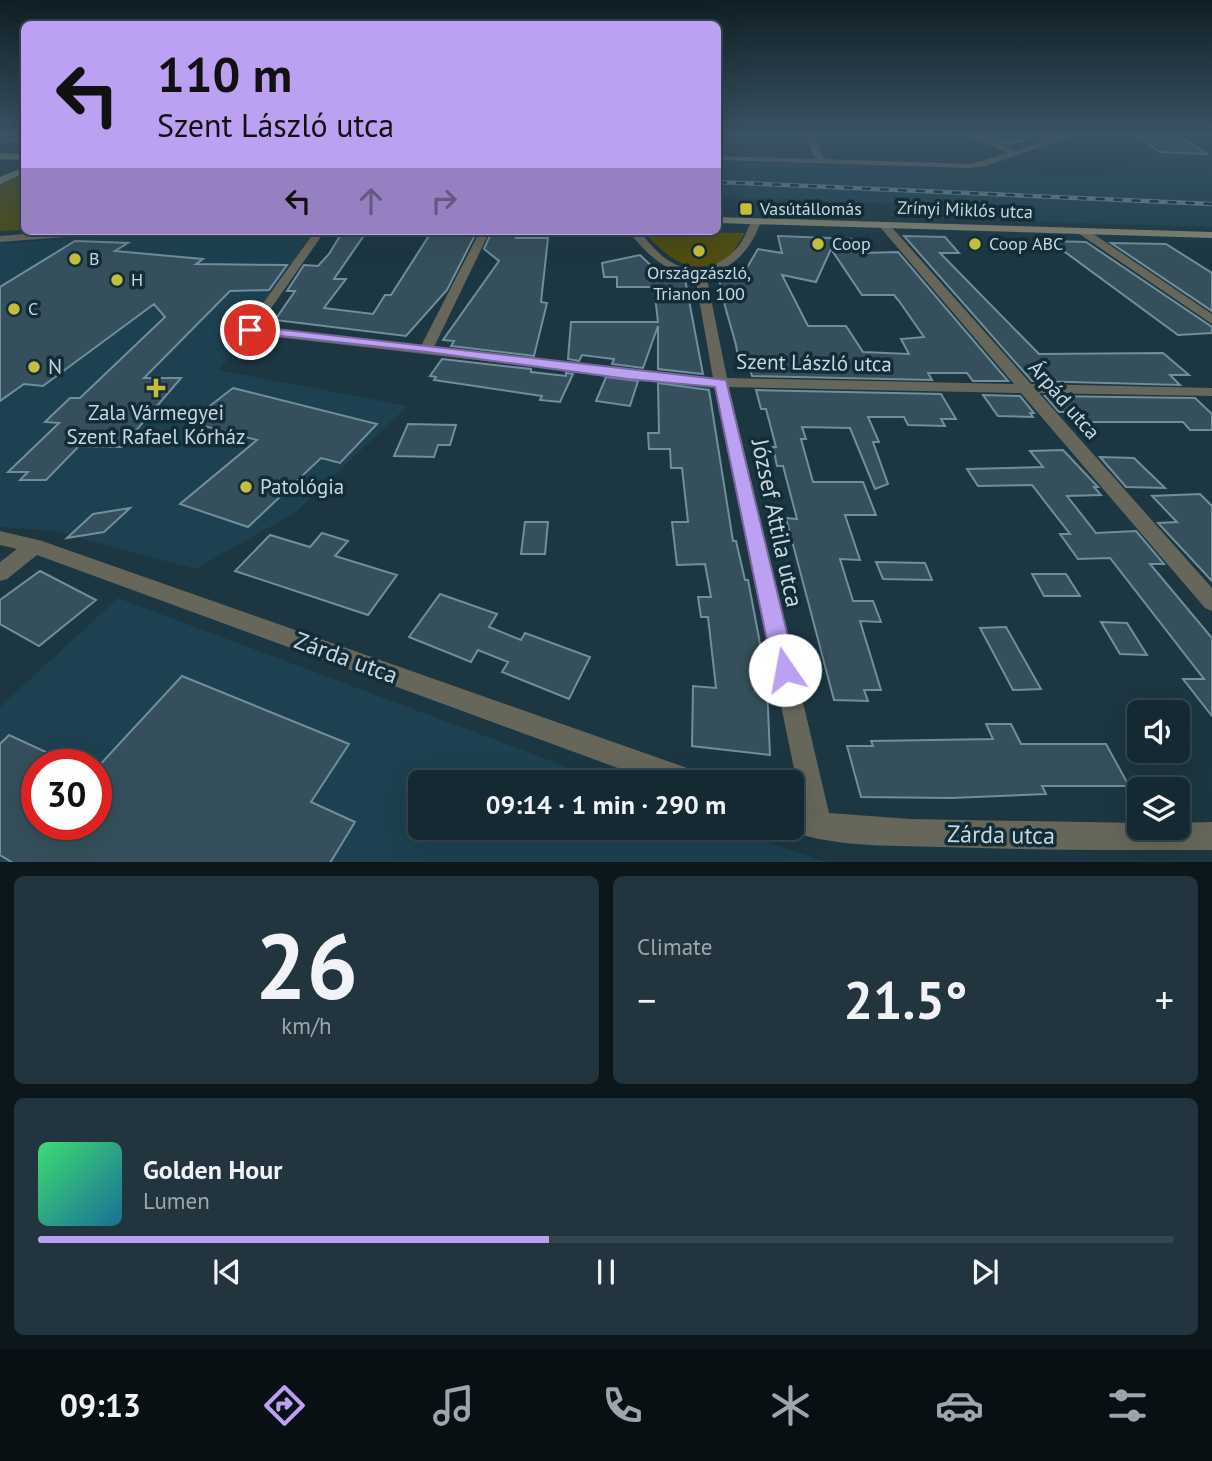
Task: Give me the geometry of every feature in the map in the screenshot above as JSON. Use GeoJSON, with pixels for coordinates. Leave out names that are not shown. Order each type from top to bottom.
{"type":"FeatureCollection","features":[{"type":"Feature","properties":{"kind":"main road","name":"Zrínyi Miklós utca"},"geometry":{"type":"LineString","coordinates":[[721,220],[1212,235]]}},
{"type":"Feature","properties":{"kind":"street"},"geometry":{"type":"LineString","coordinates":[[637,235],[667,264],[687,271],[700,271],[721,267],[736,257],[754,231],[756,221]]}},
{"type":"Feature","properties":{"kind":"street","name":"Árpád utca"},"geometry":{"type":"LineString","coordinates":[[884,225],[1212,602]]}},
{"type":"Feature","properties":{"kind":"street"},"geometry":{"type":"LineString","coordinates":[[1082,231],[1212,320]]}},
{"type":"Feature","properties":{"kind":"street"},"geometry":{"type":"LineString","coordinates":[[0,239],[54,235]]}},
{"type":"Feature","properties":{"kind":"street","name":"Szent László utca"},"geometry":{"type":"LineString","coordinates":[[317,235],[250,330],[427,348],[628,375],[721,383],[1212,392]]}},
{"type":"Feature","properties":{"kind":"street"},"geometry":{"type":"LineString","coordinates":[[427,348],[483,235]]}},
{"type":"Feature","properties":{"kind":"street","name":"József Attila utca"},"geometry":{"type":"LineString","coordinates":[[700,271],[721,383],[819,826]]}},
{"type":"Feature","properties":{"kind":"street","name":"Zárda utca"},"geometry":{"type":"LineString","coordinates":[[0,538],[35,546],[657,770]]}},
{"type":"Feature","properties":{"kind":"street"},"geometry":{"type":"LineString","coordinates":[[0,573],[35,546]]}},
{"type":"Feature","properties":{"kind":"street","name":"Zárda utca"},"geometry":{"type":"LineString","coordinates":[[804,822],[861,831],[994,835],[1212,836]]}},
{"type":"Feature","properties":{"kind":"shaded area"},"geometry":{"type":"Polygon","coordinates":[[[21,174],[21,230],[0,231],[0,184],[21,174]]]}},
{"type":"Feature","properties":{"kind":"shaded area"},"geometry":{"type":"Polygon","coordinates":[[[721,174],[1212,174],[1212,227],[922,218],[911,204],[721,197],[721,174]]]}},
{"type":"Feature","properties":{"kind":"shaded area"},"geometry":{"type":"Polygon","coordinates":[[[745,233],[727,262],[712,266],[689,266],[662,250],[646,235],[745,233]]]}},
{"type":"Feature","properties":{"kind":"shaded area","name":"Zala Vármegyei Szent Rafael Kórház"},"geometry":{"type":"Polygon","coordinates":[[[310,235],[250,330],[218,370],[408,406],[293,514],[195,569],[54,531],[0,527],[0,244],[73,238],[310,235]]]}},
{"type":"Feature","properties":{"kind":"shaded area"},"geometry":{"type":"Polygon","coordinates":[[[118,598],[575,770],[408,770],[408,840],[762,840],[825,862],[0,862],[0,707],[118,598]]]}},
{"type":"Feature","properties":{"kind":"building"},"geometry":{"type":"Polygon","coordinates":[[[341,235],[364,235],[334,279],[346,279],[324,308],[373,314],[385,295],[391,295],[429,235],[475,235],[447,290],[406,336],[275,320],[295,291],[287,291],[304,265],[318,266],[341,235]]]}},
{"type":"Feature","properties":{"kind":"building"},"geometry":{"type":"Polygon","coordinates":[[[490,235],[548,238],[541,302],[547,303],[534,356],[451,346],[454,341],[443,340],[499,261],[484,249],[490,235]]]}},
{"type":"Feature","properties":{"kind":"building"},"geometry":{"type":"Polygon","coordinates":[[[778,236],[854,239],[860,253],[898,252],[1008,381],[973,381],[967,373],[928,373],[932,380],[752,376],[750,369],[740,369],[718,277],[742,276],[758,249],[782,253],[778,236]],[[831,249],[816,282],[782,275],[808,326],[846,326],[863,352],[909,354],[901,339],[924,337],[899,301],[894,295],[862,295],[831,249]]]}},
{"type":"Feature","properties":{"kind":"building"},"geometry":{"type":"Polygon","coordinates":[[[904,236],[945,237],[959,253],[940,253],[1039,354],[1163,353],[1189,375],[1170,375],[1180,385],[1032,381],[904,236]]]}},
{"type":"Feature","properties":{"kind":"building"},"geometry":{"type":"Polygon","coordinates":[[[75,241],[128,243],[115,251],[203,259],[196,264],[287,265],[269,290],[230,291],[144,378],[181,378],[122,447],[79,446],[46,480],[20,480],[28,472],[8,472],[59,423],[45,422],[70,398],[80,398],[165,317],[154,304],[43,386],[24,384],[0,401],[0,287],[75,241]]]}},
{"type":"Feature","properties":{"kind":"building"},"geometry":{"type":"Polygon","coordinates":[[[1050,241],[1086,242],[1212,327],[1212,333],[1178,335],[1050,241]]]}},
{"type":"Feature","properties":{"kind":"building"},"geometry":{"type":"Polygon","coordinates":[[[1111,243],[1166,244],[1212,273],[1212,311],[1111,243]]]}},
{"type":"Feature","properties":{"kind":"building"},"geometry":{"type":"Polygon","coordinates":[[[640,255],[665,279],[685,279],[703,374],[658,369],[658,326],[643,368],[612,364],[614,359],[582,355],[579,361],[568,359],[571,322],[658,322],[654,287],[617,287],[617,277],[604,277],[602,263],[640,255]]]}},
{"type":"Feature","properties":{"kind":"building"},"geometry":{"type":"Polygon","coordinates":[[[442,359],[531,369],[531,372],[566,376],[566,373],[573,374],[560,402],[540,400],[542,396],[434,380],[436,377],[430,376],[442,359]]]}},
{"type":"Feature","properties":{"kind":"building"},"geometry":{"type":"Polygon","coordinates":[[[606,377],[638,381],[630,406],[596,401],[606,377]]]}},
{"type":"Feature","properties":{"kind":"building"},"geometry":{"type":"Polygon","coordinates":[[[658,383],[709,390],[733,541],[736,541],[745,580],[748,580],[759,638],[767,686],[770,755],[692,746],[693,686],[716,688],[708,617],[701,617],[698,597],[711,597],[705,564],[677,565],[672,522],[688,522],[682,468],[671,468],[670,449],[649,449],[648,433],[659,433],[658,383]]]}},
{"type":"Feature","properties":{"kind":"building"},"geometry":{"type":"Polygon","coordinates":[[[233,388],[377,424],[340,463],[321,458],[248,527],[180,504],[257,440],[189,422],[233,388]]]}},
{"type":"Feature","properties":{"kind":"building"},"geometry":{"type":"Polygon","coordinates":[[[756,390],[941,394],[956,419],[941,419],[945,426],[908,425],[904,417],[868,417],[879,442],[873,442],[888,484],[875,489],[850,428],[802,427],[806,439],[801,439],[813,482],[863,482],[876,515],[845,515],[860,560],[840,559],[853,601],[873,601],[881,622],[860,621],[881,690],[864,690],[868,701],[834,700],[786,518],[797,519],[783,466],[777,466],[773,447],[776,447],[766,409],[761,409],[756,390]]]}},
{"type":"Feature","properties":{"kind":"building"},"geometry":{"type":"Polygon","coordinates":[[[983,395],[1020,396],[1034,413],[1030,413],[1033,417],[998,416],[983,395]]]}},
{"type":"Feature","properties":{"kind":"building"},"geometry":{"type":"Polygon","coordinates":[[[1045,396],[1195,398],[1212,414],[1212,430],[1190,430],[1183,422],[1078,422],[1068,412],[1059,412],[1045,396]]]}},
{"type":"Feature","properties":{"kind":"building"},"geometry":{"type":"Polygon","coordinates":[[[408,424],[456,425],[450,445],[438,445],[434,457],[394,456],[408,424]]]}},
{"type":"Feature","properties":{"kind":"building"},"geometry":{"type":"Polygon","coordinates":[[[1063,450],[1098,487],[1094,487],[1101,495],[1067,496],[1096,533],[1136,531],[1164,564],[1150,564],[1212,638],[1212,716],[1183,679],[1204,679],[1110,558],[1078,559],[1060,534],[1070,534],[1032,485],[978,486],[967,469],[1043,467],[1030,451],[1063,450]]]}},
{"type":"Feature","properties":{"kind":"building"},"geometry":{"type":"Polygon","coordinates":[[[1100,457],[1134,458],[1165,488],[1126,487],[1100,457]]]}},
{"type":"Feature","properties":{"kind":"building"},"geometry":{"type":"Polygon","coordinates":[[[1200,494],[1212,506],[1212,581],[1158,523],[1177,522],[1152,496],[1200,494]]]}},
{"type":"Feature","properties":{"kind":"building"},"geometry":{"type":"Polygon","coordinates":[[[130,508],[104,532],[67,538],[93,514],[130,508]]]}},
{"type":"Feature","properties":{"kind":"building"},"geometry":{"type":"Polygon","coordinates":[[[525,522],[548,522],[545,554],[521,554],[525,522]]]}},
{"type":"Feature","properties":{"kind":"building"},"geometry":{"type":"Polygon","coordinates":[[[322,533],[348,541],[335,556],[397,575],[368,615],[235,571],[270,535],[310,547],[322,533]]]}},
{"type":"Feature","properties":{"kind":"building"},"geometry":{"type":"Polygon","coordinates":[[[876,562],[925,563],[932,580],[883,579],[876,562]]]}},
{"type":"Feature","properties":{"kind":"building"},"geometry":{"type":"Polygon","coordinates":[[[40,571],[96,600],[39,646],[0,624],[0,600],[40,571]]]}},
{"type":"Feature","properties":{"kind":"building"},"geometry":{"type":"Polygon","coordinates":[[[1032,574],[1066,574],[1080,596],[1044,596],[1032,574]]]}},
{"type":"Feature","properties":{"kind":"building"},"geometry":{"type":"Polygon","coordinates":[[[440,594],[497,614],[489,627],[521,640],[525,633],[590,657],[569,699],[502,672],[508,662],[478,650],[471,662],[409,637],[440,594]]]}},
{"type":"Feature","properties":{"kind":"building"},"geometry":{"type":"Polygon","coordinates":[[[1101,622],[1127,623],[1147,655],[1120,654],[1101,622]]]}},
{"type":"Feature","properties":{"kind":"building"},"geometry":{"type":"Polygon","coordinates":[[[1006,627],[1041,689],[1013,690],[980,628],[1006,627]]]}},
{"type":"Feature","properties":{"kind":"building"},"geometry":{"type":"Polygon","coordinates":[[[182,676],[349,744],[311,802],[355,822],[331,862],[11,862],[0,855],[0,744],[9,735],[39,749],[21,749],[21,840],[112,840],[112,752],[182,676]]]}},
{"type":"Feature","properties":{"kind":"building"},"geometry":{"type":"Polygon","coordinates":[[[986,724],[1011,724],[1021,744],[1106,744],[1127,786],[1042,786],[1046,794],[951,798],[861,797],[847,746],[873,746],[871,741],[993,739],[986,724]]]}},
{"type":"Feature","properties":{"kind":"railway"},"geometry":{"type":"LineString","coordinates":[[721,182],[1212,204]]}},
{"type":"Feature","properties":{"kind":"place","name":"Vasútállomás"},"geometry":{"type":"Point","coordinates":[746,209]}},
{"type":"Feature","properties":{"kind":"place","name":"Coop"},"geometry":{"type":"Point","coordinates":[818,244]}},
{"type":"Feature","properties":{"kind":"place","name":"Coop ABC"},"geometry":{"type":"Point","coordinates":[975,244]}},
{"type":"Feature","properties":{"kind":"place","name":"Országzászló, Trianon 100"},"geometry":{"type":"Point","coordinates":[699,251]}},
{"type":"Feature","properties":{"kind":"place","name":"B"},"geometry":{"type":"Point","coordinates":[75,259]}},
{"type":"Feature","properties":{"kind":"place","name":"H"},"geometry":{"type":"Point","coordinates":[117,280]}},
{"type":"Feature","properties":{"kind":"place","name":"C"},"geometry":{"type":"Point","coordinates":[14,309]}},
{"type":"Feature","properties":{"kind":"place","name":"N"},"geometry":{"type":"Point","coordinates":[34,367]}},
{"type":"Feature","properties":{"kind":"place","name":"Zala Vármegyei Szent Rafael Kórház"},"geometry":{"type":"Point","coordinates":[156,388]}},
{"type":"Feature","properties":{"kind":"place","name":"Patológia"},"geometry":{"type":"Point","coordinates":[246,487]}},
{"type":"Feature","properties":{"kind":"route"},"geometry":{"type":"LineString","coordinates":[[250,330],[427,348],[628,375],[721,383],[785,670]]}}]}
